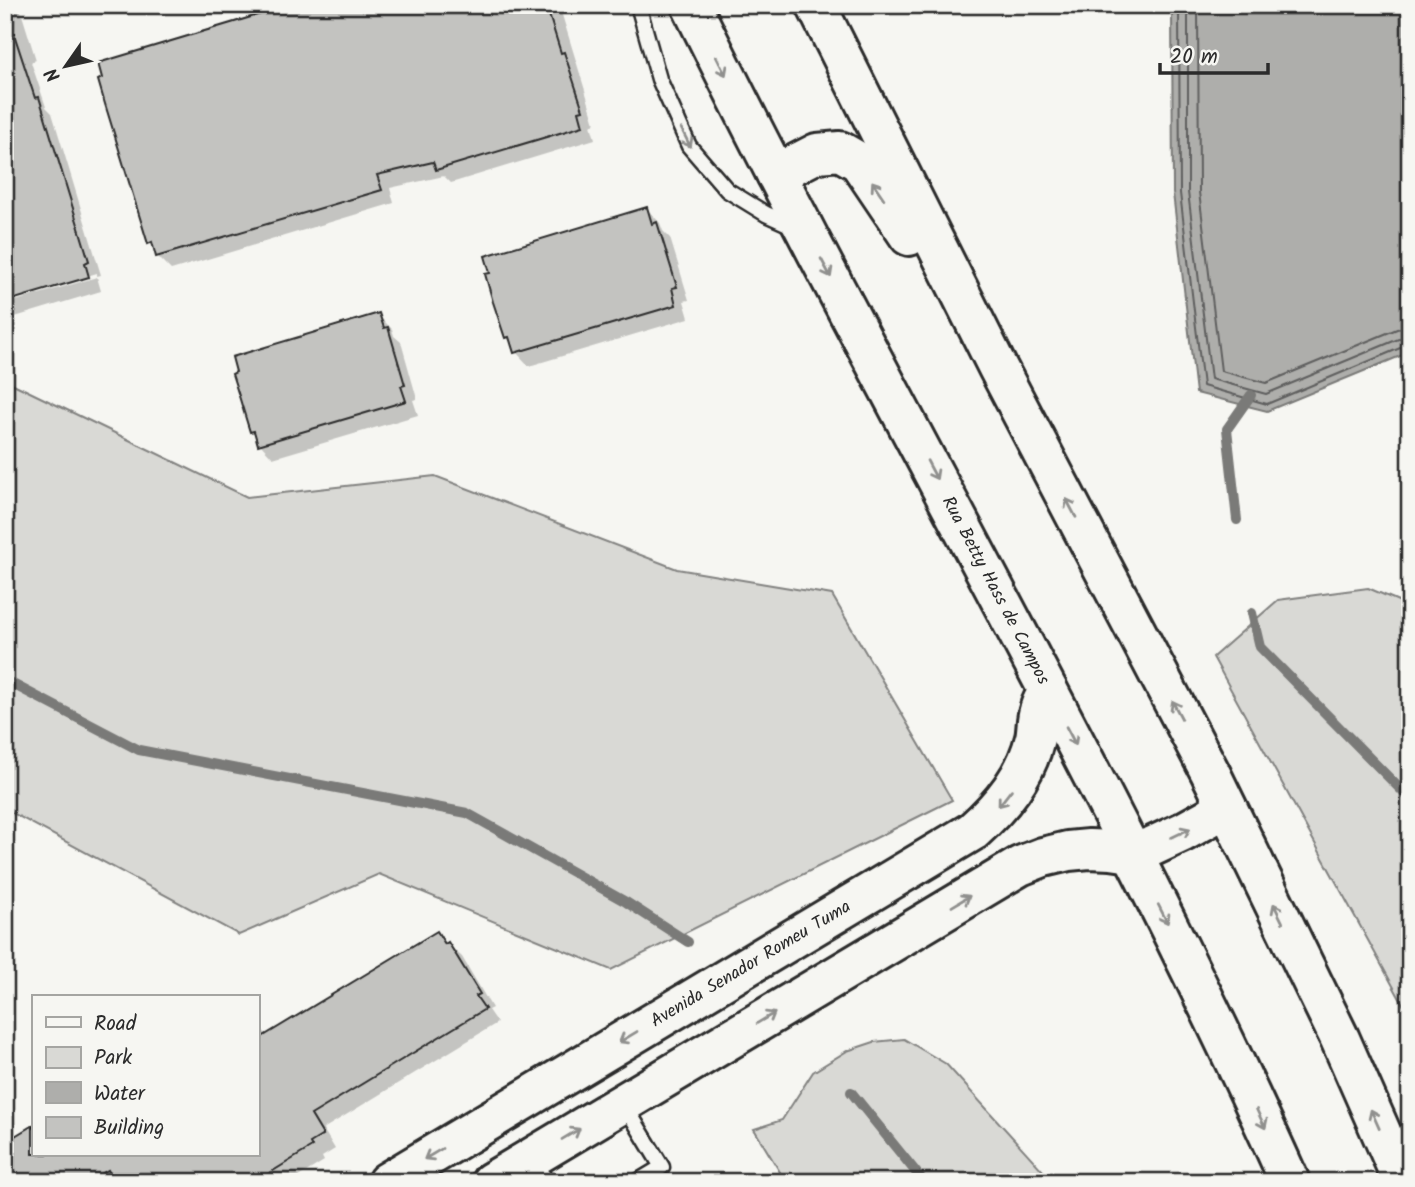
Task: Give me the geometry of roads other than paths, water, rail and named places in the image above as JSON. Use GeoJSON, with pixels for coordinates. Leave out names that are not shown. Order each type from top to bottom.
{"type":"FeatureCollection","features":[{"type":"Feature","properties":{"kind":"street","name":"Rua Betty Hass de Campos"},"geometry":{"type":"LineString","coordinates":[[691,5],[776,174],[1132,853],[1202,992],[1290,1182]]}},
{"type":"Feature","properties":{"kind":"street"},"geometry":{"type":"LineString","coordinates":[[816,5],[998,368],[1226,806],[1340,1039],[1403,1182]]}},
{"type":"Feature","properties":{"kind":"street"},"geometry":{"type":"LineString","coordinates":[[776,174],[817,153],[840,151],[859,162],[998,368]]}},
{"type":"Feature","properties":{"kind":"street","name":"Avenida Senador Romeu Tuma"},"geometry":{"type":"LineString","coordinates":[[387,1182],[973,831],[994,812],[1012,790],[1026,765],[1035,738],[1039,710],[1048,691]]}},
{"type":"Feature","properties":{"kind":"street"},"geometry":{"type":"LineString","coordinates":[[491,1182],[538,1171],[624,1102],[1020,866],[1068,851],[1089,849],[1132,853],[1183,832],[1226,806]]}},
{"type":"Feature","properties":{"kind":"lane"},"geometry":{"type":"LineString","coordinates":[[638,5],[659,79],[689,146],[727,190],[766,214],[807,232]]}},
{"type":"Feature","properties":{"kind":"lane"},"geometry":{"type":"LineString","coordinates":[[624,1102],[662,1167],[637,1182]]}},
{"type":"Feature","properties":{"kind":"water"},"geometry":{"type":"Polygon","coordinates":[[[1172,5],[1410,5],[1410,352],[1267,411],[1196,393],[1173,193],[1172,5]]]}},
{"type":"Feature","properties":{"kind":"waterway"},"geometry":{"type":"LineString","coordinates":[[1237,520],[1227,429],[1251,395]]}},
{"type":"Feature","properties":{"kind":"waterway"},"geometry":{"type":"LineString","coordinates":[[1252,613],[1260,647],[1410,799]]}},
{"type":"Feature","properties":{"kind":"waterway"},"geometry":{"type":"LineString","coordinates":[[5,680],[139,750],[467,813],[626,902],[688,942]]}},
{"type":"Feature","properties":{"kind":"waterway"},"geometry":{"type":"LineString","coordinates":[[851,1092],[924,1182]]}}]}
